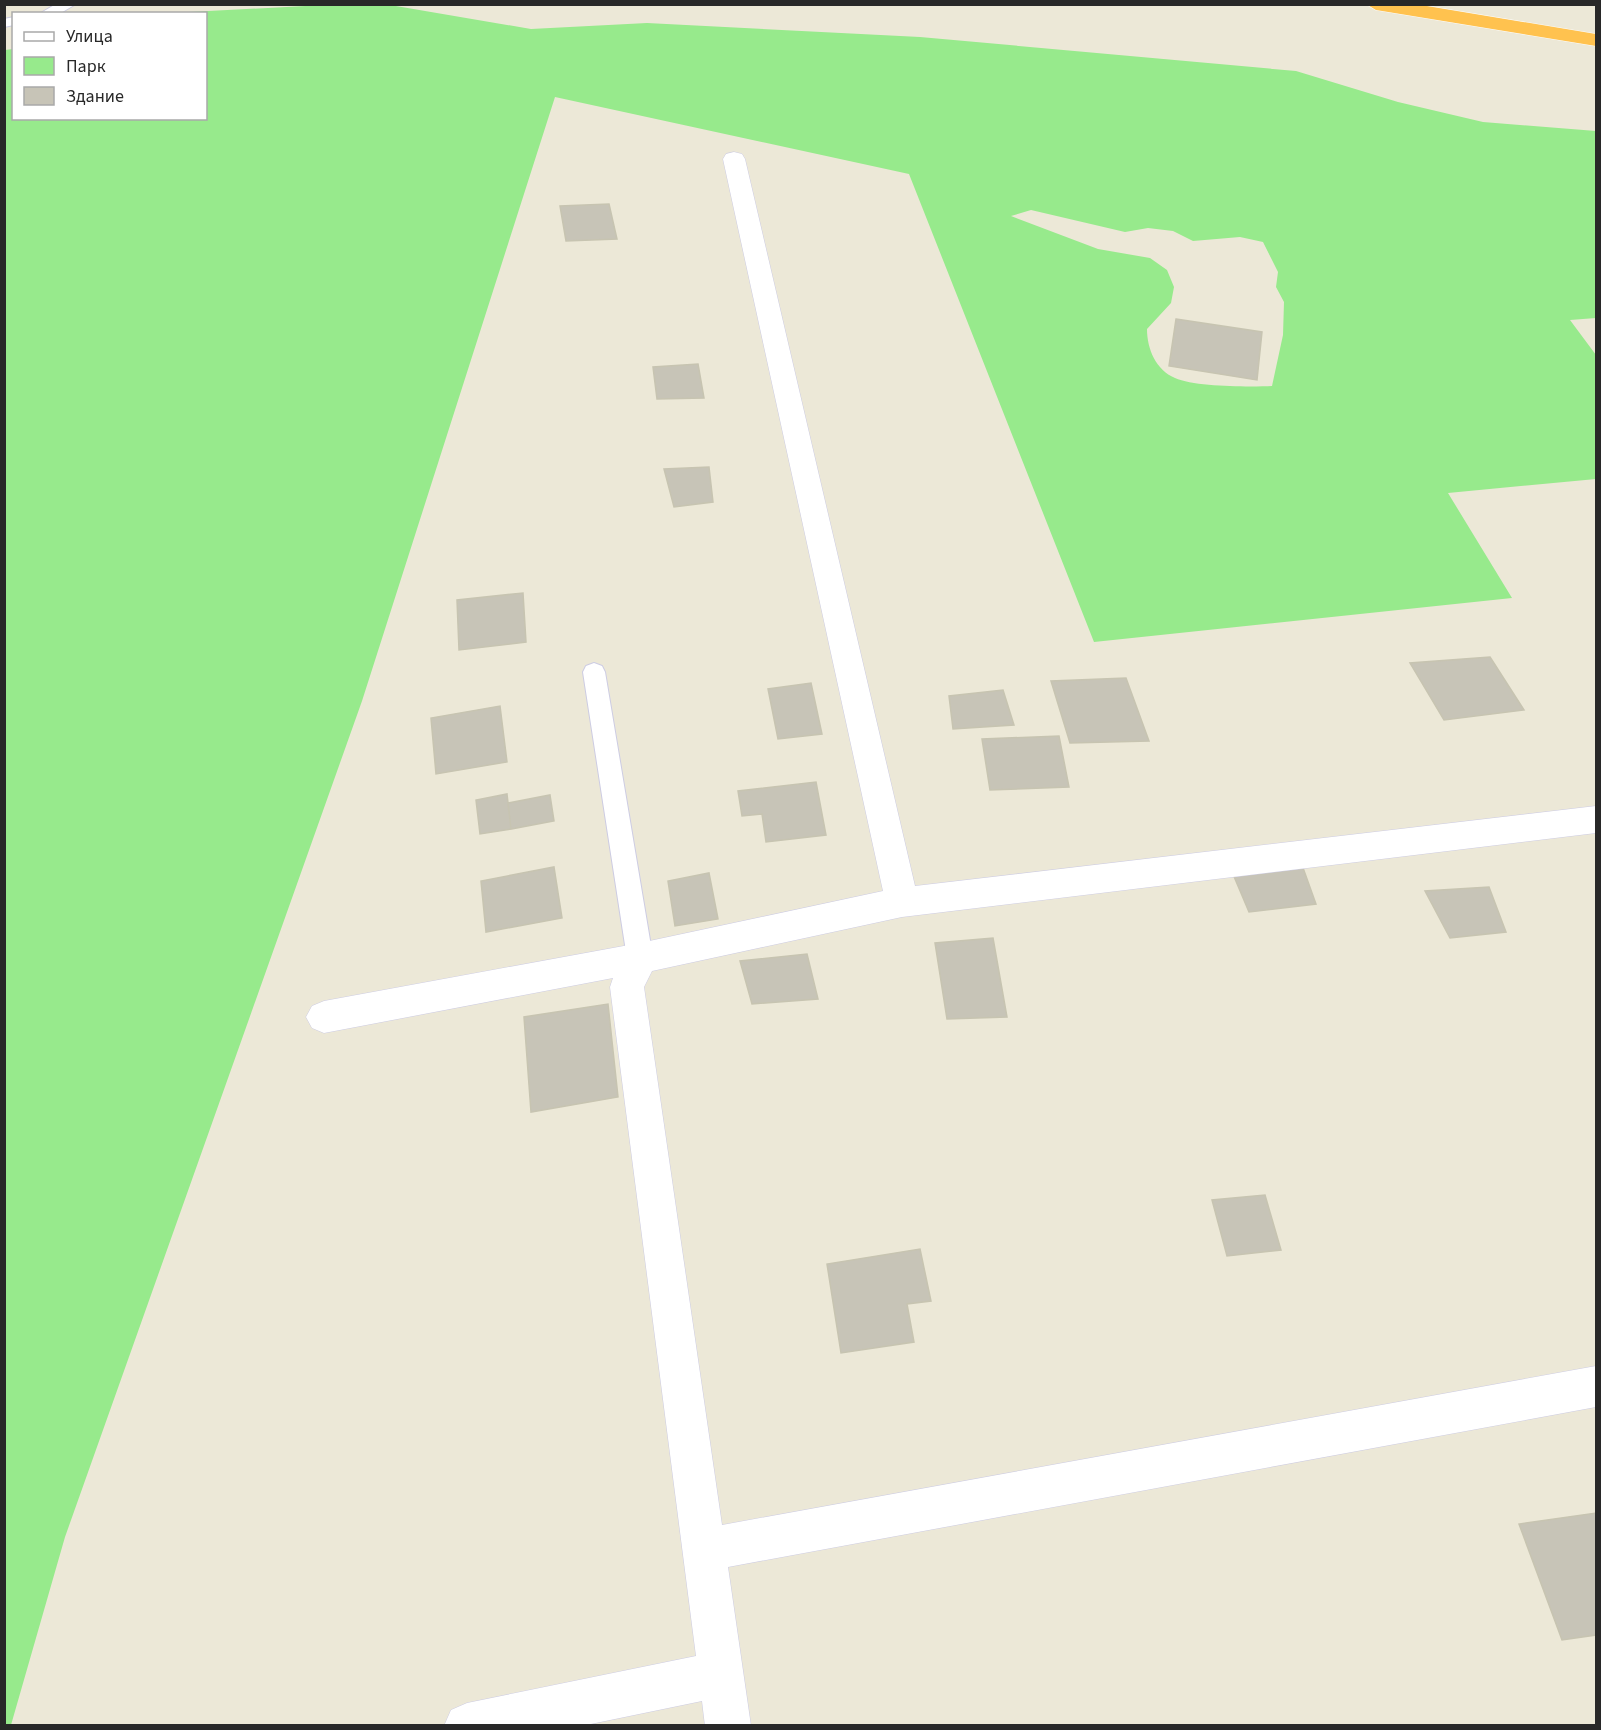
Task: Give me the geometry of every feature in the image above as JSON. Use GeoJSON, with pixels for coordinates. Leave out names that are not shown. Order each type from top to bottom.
{"type":"FeatureCollection","features":[{"type":"Feature","properties":{"kind":"highway"},"geometry":{"type":"LineString","coordinates":[[1376,4],[1596,40]]}},
{"type":"Feature","properties":{"kind":"street"},"geometry":{"type":"LineString","coordinates":[[734,159],[902,902]]}},
{"type":"Feature","properties":{"kind":"street"},"geometry":{"type":"LineString","coordinates":[[324,1017],[640,958],[902,902],[1596,820]]}},
{"type":"Feature","properties":{"kind":"street"},"geometry":{"type":"LineString","coordinates":[[640,958],[627,987],[728,1725]]}},
{"type":"Feature","properties":{"kind":"street"},"geometry":{"type":"LineString","coordinates":[[704,1550],[1596,1387]]}},
{"type":"Feature","properties":{"kind":"street"},"geometry":{"type":"LineString","coordinates":[[467,1725],[721,1674]]}},
{"type":"Feature","properties":{"kind":"lane"},"geometry":{"type":"LineString","coordinates":[[51,12],[69,4]]}},
{"type":"Feature","properties":{"kind":"lane"},"geometry":{"type":"LineString","coordinates":[[594,672],[640,958]]}},
{"type":"Feature","properties":{"kind":"green space"},"geometry":{"type":"Polygon","coordinates":[[[324,5],[390,5],[531,29],[647,23],[920,37],[1296,71],[1398,102],[1483,122],[1596,131],[1596,318],[1570,320],[1596,355],[1596,479],[1448,493],[1512,598],[1094,642],[909,174],[555,97],[362,701],[65,1537],[11,1725],[5,1725],[5,50],[12,49],[12,120],[207,120],[207,12],[189,12],[324,5]],[[1031,210],[1011,216],[1098,249],[1150,258],[1167,270],[1174,287],[1171,303],[1147,329],[1154,358],[1168,374],[1184,381],[1209,385],[1272,386],[1283,335],[1284,302],[1276,287],[1278,272],[1263,242],[1240,237],[1193,241],[1173,231],[1148,228],[1125,232],[1031,210]]]}},
{"type":"Feature","properties":{"kind":"building"},"geometry":{"type":"Polygon","coordinates":[[[609,204],[617,239],[566,241],[560,206],[609,204]]]}},
{"type":"Feature","properties":{"kind":"building"},"geometry":{"type":"Polygon","coordinates":[[[1176,319],[1262,332],[1257,380],[1169,366],[1176,319]]]}},
{"type":"Feature","properties":{"kind":"building"},"geometry":{"type":"Polygon","coordinates":[[[698,364],[704,398],[657,399],[653,367],[698,364]]]}},
{"type":"Feature","properties":{"kind":"building"},"geometry":{"type":"Polygon","coordinates":[[[709,467],[713,502],[674,507],[664,469],[709,467]]]}},
{"type":"Feature","properties":{"kind":"building"},"geometry":{"type":"Polygon","coordinates":[[[523,593],[526,642],[459,650],[457,600],[523,593]]]}},
{"type":"Feature","properties":{"kind":"building"},"geometry":{"type":"Polygon","coordinates":[[[1490,657],[1524,710],[1444,720],[1410,663],[1490,657]]]}},
{"type":"Feature","properties":{"kind":"building"},"geometry":{"type":"Polygon","coordinates":[[[1126,678],[1149,741],[1070,743],[1051,681],[1126,678]]]}},
{"type":"Feature","properties":{"kind":"building"},"geometry":{"type":"Polygon","coordinates":[[[811,683],[822,734],[778,739],[768,689],[811,683]]]}},
{"type":"Feature","properties":{"kind":"building"},"geometry":{"type":"Polygon","coordinates":[[[1003,690],[1014,725],[953,729],[949,696],[1003,690]]]}},
{"type":"Feature","properties":{"kind":"building"},"geometry":{"type":"Polygon","coordinates":[[[500,706],[507,762],[436,774],[431,718],[500,706]]]}},
{"type":"Feature","properties":{"kind":"building"},"geometry":{"type":"Polygon","coordinates":[[[1059,736],[1069,787],[990,790],[982,739],[1059,736]]]}},
{"type":"Feature","properties":{"kind":"building"},"geometry":{"type":"Polygon","coordinates":[[[816,782],[826,835],[766,842],[762,814],[742,816],[738,791],[816,782]]]}},
{"type":"Feature","properties":{"kind":"building"},"geometry":{"type":"Polygon","coordinates":[[[507,794],[511,829],[480,834],[476,800],[507,794]]]}},
{"type":"Feature","properties":{"kind":"building"},"geometry":{"type":"Polygon","coordinates":[[[550,795],[554,821],[511,829],[508,803],[550,795]]]}},
{"type":"Feature","properties":{"kind":"building"},"geometry":{"type":"Polygon","coordinates":[[[1302,865],[1316,904],[1249,912],[1233,874],[1302,865]]]}},
{"type":"Feature","properties":{"kind":"building"},"geometry":{"type":"Polygon","coordinates":[[[554,867],[562,918],[486,932],[481,881],[554,867]]]}},
{"type":"Feature","properties":{"kind":"building"},"geometry":{"type":"Polygon","coordinates":[[[709,873],[718,919],[675,926],[668,881],[709,873]]]}},
{"type":"Feature","properties":{"kind":"building"},"geometry":{"type":"Polygon","coordinates":[[[1489,887],[1506,932],[1450,938],[1425,891],[1489,887]]]}},
{"type":"Feature","properties":{"kind":"building"},"geometry":{"type":"Polygon","coordinates":[[[993,938],[1007,1017],[947,1019],[935,943],[993,938]]]}},
{"type":"Feature","properties":{"kind":"building"},"geometry":{"type":"Polygon","coordinates":[[[807,954],[818,999],[752,1004],[740,961],[807,954]]]}},
{"type":"Feature","properties":{"kind":"building"},"geometry":{"type":"Polygon","coordinates":[[[608,1004],[618,1097],[531,1112],[524,1017],[608,1004]]]}},
{"type":"Feature","properties":{"kind":"building"},"geometry":{"type":"Polygon","coordinates":[[[1265,1195],[1281,1250],[1227,1256],[1212,1200],[1265,1195]]]}},
{"type":"Feature","properties":{"kind":"building"},"geometry":{"type":"Polygon","coordinates":[[[920,1249],[931,1301],[907,1304],[914,1342],[841,1353],[827,1264],[920,1249]]]}},
{"type":"Feature","properties":{"kind":"building"},"geometry":{"type":"Polygon","coordinates":[[[1596,1513],[1596,1635],[1562,1640],[1519,1524],[1596,1513]]]}}]}
